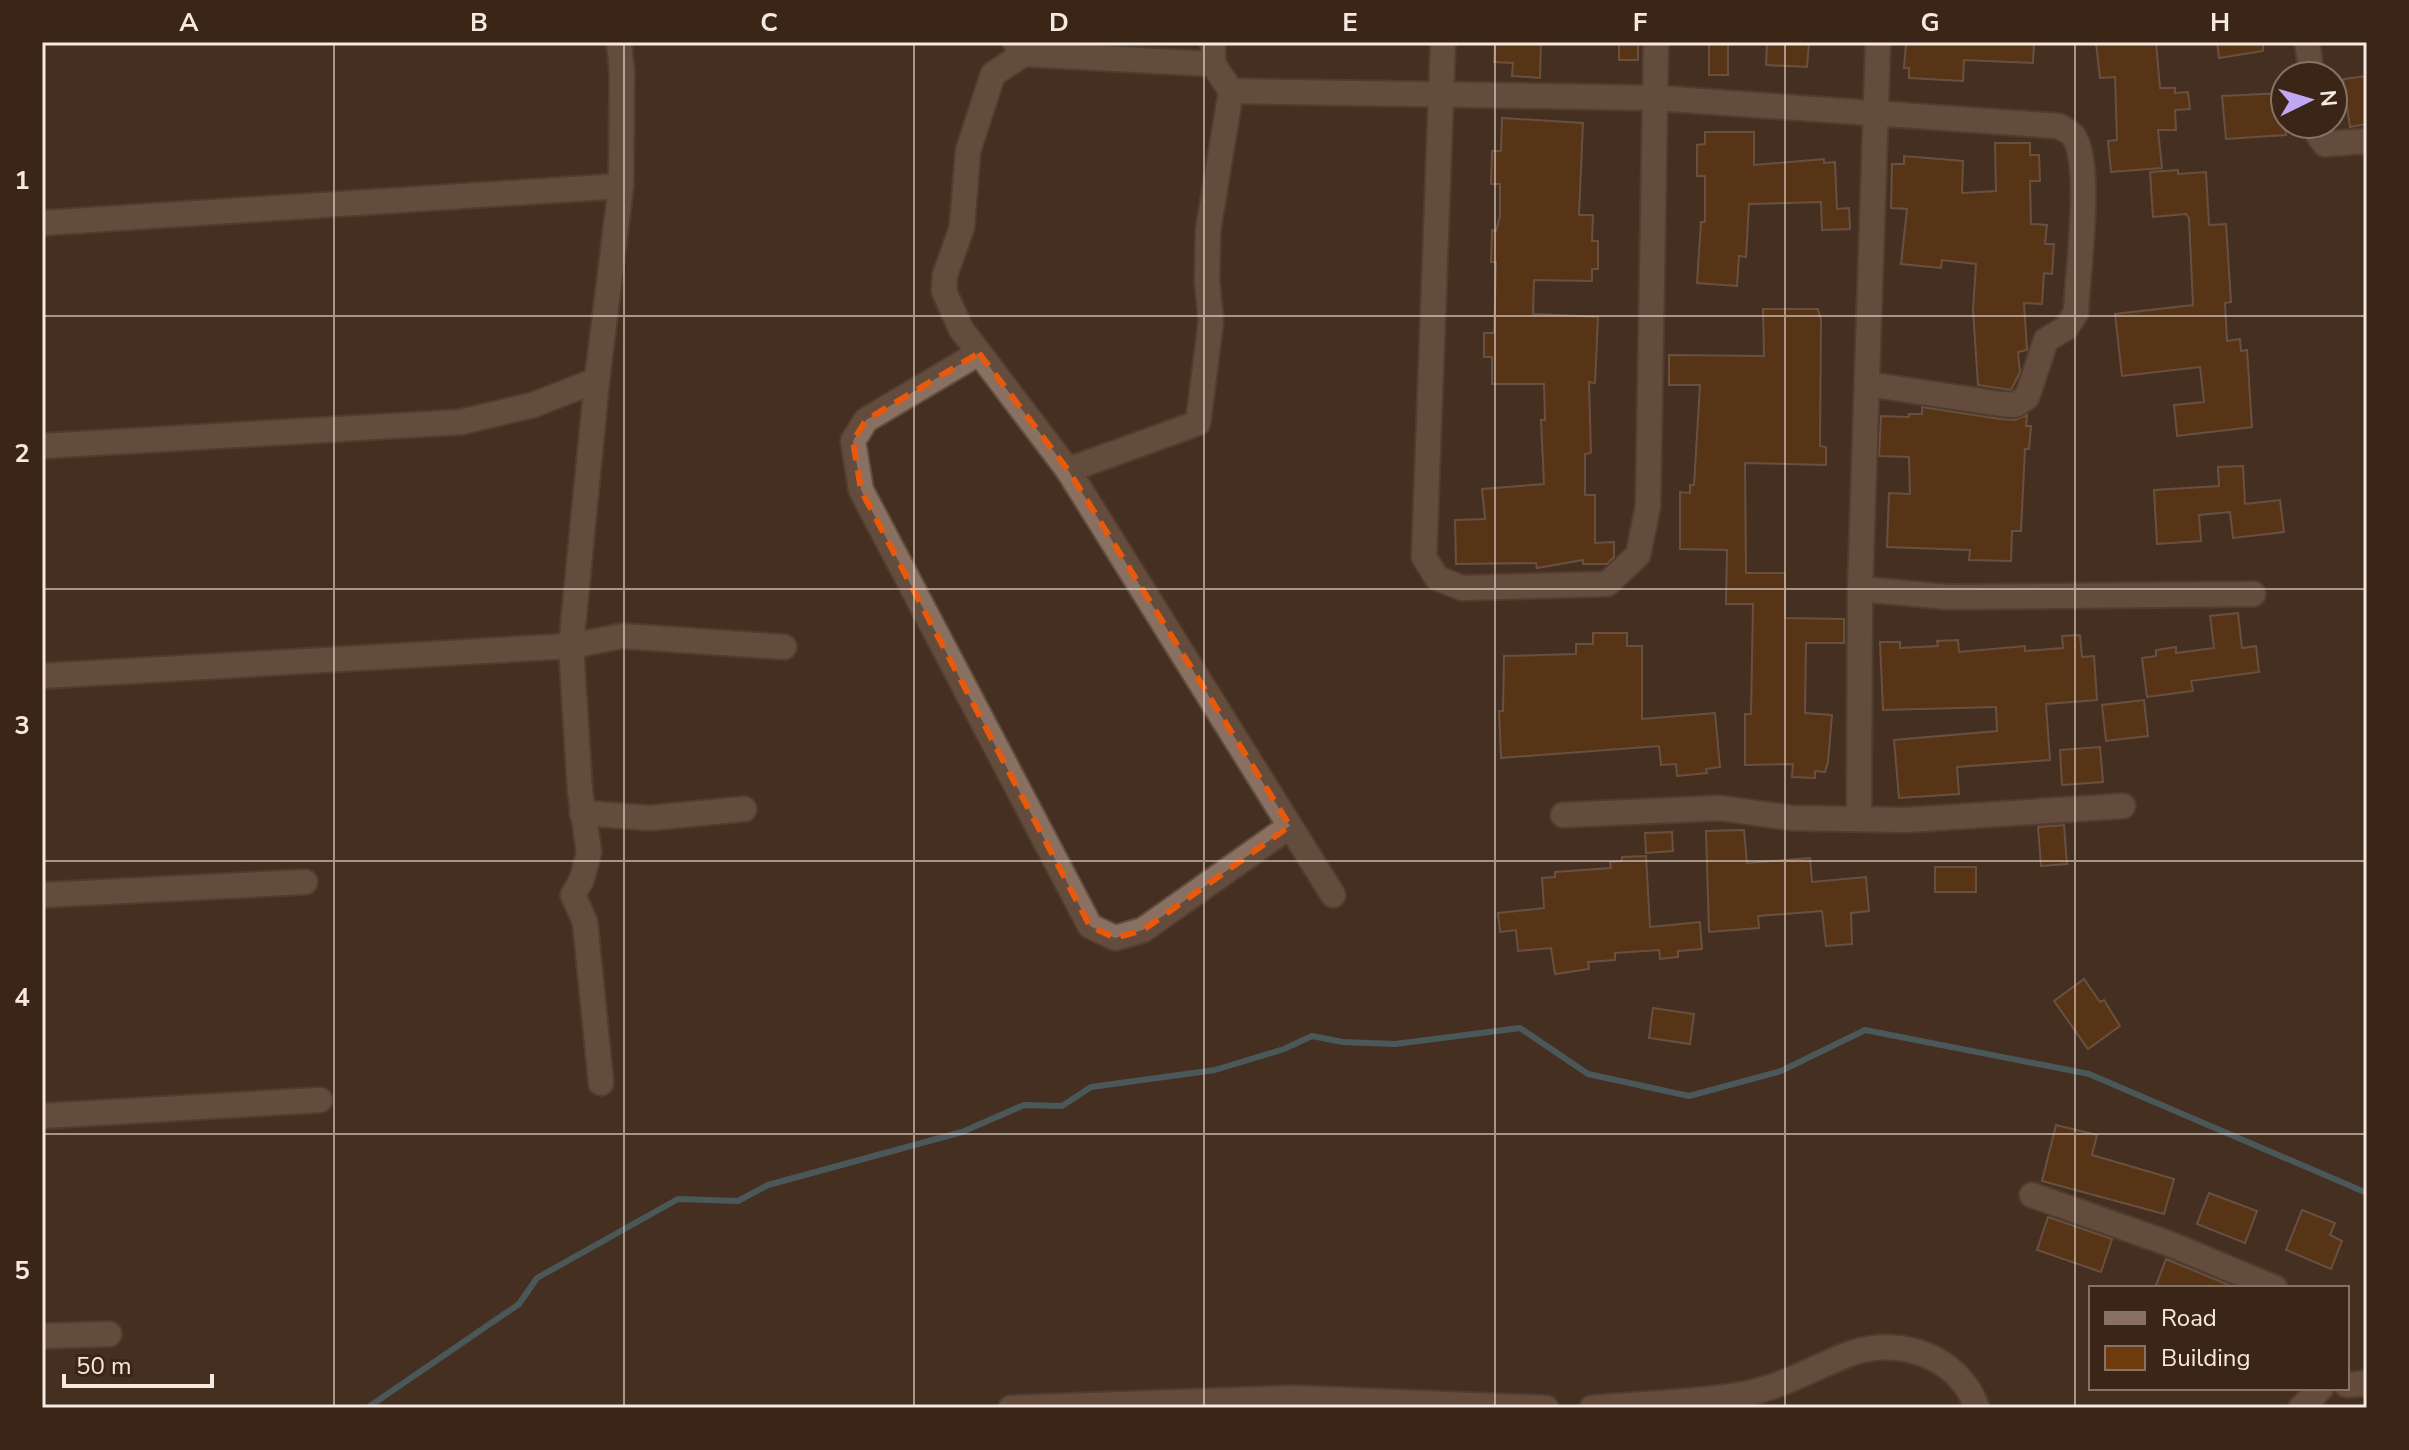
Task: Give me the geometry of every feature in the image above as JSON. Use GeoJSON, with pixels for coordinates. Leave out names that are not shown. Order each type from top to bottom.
{"type":"FeatureCollection","features":[{"type":"Feature","properties":{"kind":"street"},"geometry":{"type":"LineString","coordinates":[[601,1083],[585,922],[573,895],[582,879],[589,852],[582,813],[571,646],[597,380],[621,186],[622,74],[619,42]]}},
{"type":"Feature","properties":{"kind":"street"},"geometry":{"type":"LineString","coordinates":[[1443,42],[1424,557],[1437,578],[1462,588],[1607,584],[1638,555],[1648,506],[1656,42]]}},
{"type":"Feature","properties":{"kind":"street"},"geometry":{"type":"LineString","coordinates":[[1859,819],[1860,589],[1878,42]]}},
{"type":"Feature","properties":{"kind":"street"},"geometry":{"type":"LineString","coordinates":[[1068,470],[1198,423],[1211,321],[1207,281],[1208,231],[1231,91],[1213,53],[1020,48],[993,74],[968,151],[962,227],[945,275],[944,291],[979,353],[1068,470],[1333,895]]}},
{"type":"Feature","properties":{"kind":"street"},"geometry":{"type":"LineString","coordinates":[[1231,91],[1656,98],[2059,126],[2073,135],[2080,153],[2083,189],[2076,313],[2066,328],[2046,340],[2027,397],[2015,405],[2001,404],[1867,384]]}},
{"type":"Feature","properties":{"kind":"street"},"geometry":{"type":"LineString","coordinates":[[2322,140],[2325,144],[2367,141]]}},
{"type":"Feature","properties":{"kind":"street"},"geometry":{"type":"LineString","coordinates":[[42,223],[621,186]]}},
{"type":"Feature","properties":{"kind":"street"},"geometry":{"type":"LineString","coordinates":[[979,353],[866,420],[853,441],[861,490],[1090,926],[1115,938],[1143,930],[1290,826]]}},
{"type":"Feature","properties":{"kind":"street"},"geometry":{"type":"LineString","coordinates":[[42,446],[461,422],[533,405],[597,380]]}},
{"type":"Feature","properties":{"kind":"street"},"geometry":{"type":"LineString","coordinates":[[1860,589],[1948,597],[2253,594]]}},
{"type":"Feature","properties":{"kind":"street"},"geometry":{"type":"LineString","coordinates":[[42,676],[571,646],[622,636],[784,647]]}},
{"type":"Feature","properties":{"kind":"street"},"geometry":{"type":"LineString","coordinates":[[1563,815],[1720,808],[1792,818],[1906,820],[2123,806]]}},
{"type":"Feature","properties":{"kind":"street"},"geometry":{"type":"LineString","coordinates":[[582,813],[650,818],[744,809]]}},
{"type":"Feature","properties":{"kind":"street"},"geometry":{"type":"LineString","coordinates":[[42,895],[305,882]]}},
{"type":"Feature","properties":{"kind":"street"},"geometry":{"type":"LineString","coordinates":[[42,1116],[320,1100]]}},
{"type":"Feature","properties":{"kind":"street"},"geometry":{"type":"LineString","coordinates":[[2032,1195],[2170,1244],[2270,1286]]}},
{"type":"Feature","properties":{"kind":"street"},"geometry":{"type":"LineString","coordinates":[[42,1336],[109,1334]]}},
{"type":"Feature","properties":{"kind":"street"},"geometry":{"type":"LineString","coordinates":[[1592,1408],[1744,1401],[1853,1353],[1894,1346],[1940,1359],[1971,1391],[1977,1408]]}},
{"type":"Feature","properties":{"kind":"street"},"geometry":{"type":"LineString","coordinates":[[2301,1408],[2319,1390]]}},
{"type":"Feature","properties":{"kind":"street"},"geometry":{"type":"LineString","coordinates":[[1011,1408],[1296,1403],[1546,1408]]}},
{"type":"Feature","properties":{"kind":"highlighted area"},"geometry":{"type":"Polygon","coordinates":[[[979,353],[1068,470],[1290,826],[1143,930],[1115,938],[1090,926],[861,490],[853,441],[866,420],[979,353]]]}},
{"type":"Feature","properties":{"kind":"building"},"geometry":{"type":"Polygon","coordinates":[[[1495,42],[1541,42],[1540,78],[1512,76],[1513,63],[1494,62],[1495,42]]]}},
{"type":"Feature","properties":{"kind":"building"},"geometry":{"type":"Polygon","coordinates":[[[1619,42],[1638,42],[1638,60],[1619,60],[1619,42]]]}},
{"type":"Feature","properties":{"kind":"building"},"geometry":{"type":"Polygon","coordinates":[[[1709,42],[1728,42],[1728,75],[1709,75],[1709,42]]]}},
{"type":"Feature","properties":{"kind":"building"},"geometry":{"type":"Polygon","coordinates":[[[1767,42],[1809,42],[1807,67],[1766,65],[1767,42]]]}},
{"type":"Feature","properties":{"kind":"building"},"geometry":{"type":"Polygon","coordinates":[[[1906,42],[2034,42],[2033,63],[1964,60],[1963,81],[1909,78],[1909,68],[1904,68],[1906,42]]]}},
{"type":"Feature","properties":{"kind":"building"},"geometry":{"type":"Polygon","coordinates":[[[2156,42],[2160,88],[2175,88],[2175,93],[2188,92],[2190,109],[2175,110],[2176,130],[2158,130],[2162,168],[2111,172],[2108,141],[2117,140],[2115,77],[2100,78],[2096,43],[2156,42]]]}},
{"type":"Feature","properties":{"kind":"building"},"geometry":{"type":"Polygon","coordinates":[[[2217,42],[2263,42],[2263,51],[2219,58],[2217,42]]]}},
{"type":"Feature","properties":{"kind":"building"},"geometry":{"type":"Polygon","coordinates":[[[2367,76],[2367,124],[2350,127],[2349,78],[2367,76]]]}},
{"type":"Feature","properties":{"kind":"building"},"geometry":{"type":"Polygon","coordinates":[[[2269,94],[2269,136],[2226,139],[2222,96],[2269,94]]]}},
{"type":"Feature","properties":{"kind":"building"},"geometry":{"type":"Polygon","coordinates":[[[1502,118],[1583,123],[1579,215],[1593,215],[1592,241],[1598,241],[1598,269],[1592,269],[1592,281],[1534,280],[1533,314],[1598,317],[1595,383],[1589,382],[1591,453],[1585,454],[1585,495],[1595,495],[1595,543],[1614,542],[1614,557],[1607,564],[1583,564],[1583,560],[1537,568],[1536,563],[1456,564],[1455,520],[1485,519],[1482,489],[1544,484],[1541,420],[1545,420],[1544,384],[1492,384],[1492,357],[1484,357],[1484,333],[1494,333],[1496,262],[1491,262],[1492,230],[1496,231],[1500,216],[1500,184],[1491,184],[1492,151],[1501,151],[1502,118]]]}},
{"type":"Feature","properties":{"kind":"building"},"geometry":{"type":"Polygon","coordinates":[[[1705,132],[1754,132],[1754,165],[1824,159],[1824,163],[1835,162],[1837,209],[1849,208],[1850,229],[1822,230],[1821,202],[1749,204],[1746,257],[1739,256],[1737,286],[1697,283],[1701,222],[1705,222],[1705,176],[1697,176],[1697,145],[1705,144],[1705,132]]]}},
{"type":"Feature","properties":{"kind":"building"},"geometry":{"type":"Polygon","coordinates":[[[1995,143],[2030,143],[2030,155],[2039,155],[2040,181],[2030,181],[2031,224],[2047,225],[2045,244],[2054,244],[2052,274],[2044,273],[2042,304],[2024,303],[2027,350],[2018,352],[2020,372],[2011,390],[1978,385],[1973,310],[1976,264],[1942,260],[1941,268],[1901,264],[1907,209],[1891,208],[1892,164],[1904,164],[1904,156],[1963,161],[1962,193],[1996,191],[1995,143]]]}},
{"type":"Feature","properties":{"kind":"building"},"geometry":{"type":"Polygon","coordinates":[[[2178,170],[2178,174],[2206,172],[2209,225],[2226,224],[2231,302],[2225,303],[2227,341],[2240,339],[2241,351],[2247,350],[2252,427],[2177,436],[2174,405],[2204,402],[2200,367],[2122,376],[2115,314],[2193,305],[2189,218],[2186,214],[2153,217],[2150,172],[2178,170]]]}},
{"type":"Feature","properties":{"kind":"building"},"geometry":{"type":"Polygon","coordinates":[[[1763,309],[1818,309],[1821,320],[1820,446],[1826,447],[1826,465],[1745,463],[1746,573],[1785,573],[1785,618],[1844,619],[1844,643],[1806,643],[1805,713],[1832,715],[1828,762],[1825,772],[1815,771],[1815,778],[1792,777],[1793,764],[1745,765],[1745,714],[1751,714],[1753,604],[1726,604],[1727,550],[1680,549],[1680,492],[1690,493],[1690,485],[1694,485],[1700,385],[1669,385],[1669,355],[1764,356],[1763,309]]]}},
{"type":"Feature","properties":{"kind":"building"},"geometry":{"type":"Polygon","coordinates":[[[1922,407],[2000,419],[2015,420],[2027,415],[2026,426],[2031,426],[2029,449],[2025,449],[2021,531],[2012,531],[2011,561],[1969,560],[1970,550],[1887,547],[1889,493],[1910,494],[1909,457],[1879,456],[1881,416],[1909,417],[1909,414],[1922,414],[1922,407]]]}},
{"type":"Feature","properties":{"kind":"building"},"geometry":{"type":"Polygon","coordinates":[[[2243,466],[2245,504],[2280,500],[2284,532],[2233,538],[2230,512],[2199,515],[2201,541],[2157,544],[2154,490],[2219,486],[2218,467],[2243,466]]]}},
{"type":"Feature","properties":{"kind":"building"},"geometry":{"type":"Polygon","coordinates":[[[2238,613],[2242,648],[2256,646],[2259,672],[2191,681],[2193,691],[2147,697],[2142,658],[2156,656],[2156,650],[2176,647],[2176,653],[2214,648],[2210,616],[2238,613]]]}},
{"type":"Feature","properties":{"kind":"building"},"geometry":{"type":"Polygon","coordinates":[[[1593,633],[1627,633],[1627,646],[1642,646],[1642,719],[1715,713],[1720,767],[1706,769],[1707,773],[1677,776],[1676,764],[1661,765],[1659,746],[1501,758],[1499,711],[1503,711],[1504,656],[1576,654],[1576,644],[1593,644],[1593,633]]]}},
{"type":"Feature","properties":{"kind":"building"},"geometry":{"type":"Polygon","coordinates":[[[2080,635],[2082,657],[2094,656],[2097,700],[2046,704],[2050,760],[1957,767],[1959,794],[1899,798],[1894,740],[1997,731],[1996,707],[1883,710],[1880,642],[1900,642],[1900,648],[1938,646],[1937,641],[1958,640],[1959,652],[2025,646],[2025,651],[2063,648],[2062,636],[2080,635]]]}},
{"type":"Feature","properties":{"kind":"building"},"geometry":{"type":"Polygon","coordinates":[[[2144,700],[2148,736],[2106,741],[2102,705],[2144,700]]]}},
{"type":"Feature","properties":{"kind":"building"},"geometry":{"type":"Polygon","coordinates":[[[2100,747],[2103,782],[2062,785],[2060,750],[2100,747]]]}},
{"type":"Feature","properties":{"kind":"building"},"geometry":{"type":"Polygon","coordinates":[[[2064,825],[2067,864],[2041,866],[2038,827],[2064,825]]]}},
{"type":"Feature","properties":{"kind":"building"},"geometry":{"type":"Polygon","coordinates":[[[1744,830],[1747,863],[1810,858],[1812,882],[1866,877],[1869,911],[1851,913],[1852,944],[1826,946],[1822,911],[1758,916],[1759,928],[1709,932],[1706,831],[1744,830]]]}},
{"type":"Feature","properties":{"kind":"building"},"geometry":{"type":"Polygon","coordinates":[[[1672,832],[1673,851],[1646,853],[1645,833],[1672,832]]]}},
{"type":"Feature","properties":{"kind":"building"},"geometry":{"type":"Polygon","coordinates":[[[1646,856],[1650,927],[1700,922],[1702,949],[1678,951],[1678,957],[1660,959],[1659,950],[1615,953],[1615,960],[1588,962],[1589,969],[1555,974],[1551,948],[1518,951],[1516,930],[1500,932],[1498,913],[1544,908],[1542,878],[1555,877],[1555,872],[1611,868],[1610,862],[1622,861],[1622,857],[1646,856]]]}},
{"type":"Feature","properties":{"kind":"building"},"geometry":{"type":"Polygon","coordinates":[[[1935,867],[1976,867],[1976,892],[1935,892],[1935,867]]]}},
{"type":"Feature","properties":{"kind":"building"},"geometry":{"type":"Polygon","coordinates":[[[2084,979],[2100,1002],[2104,1000],[2120,1026],[2088,1049],[2054,1001],[2084,979]]]}},
{"type":"Feature","properties":{"kind":"building"},"geometry":{"type":"Polygon","coordinates":[[[1653,1008],[1694,1014],[1690,1044],[1649,1038],[1653,1008]]]}},
{"type":"Feature","properties":{"kind":"building"},"geometry":{"type":"Polygon","coordinates":[[[2056,1125],[2097,1135],[2092,1155],[2174,1179],[2164,1214],[2042,1181],[2056,1125]]]}},
{"type":"Feature","properties":{"kind":"building"},"geometry":{"type":"Polygon","coordinates":[[[2209,1193],[2257,1211],[2245,1243],[2197,1224],[2209,1193]]]}},
{"type":"Feature","properties":{"kind":"building"},"geometry":{"type":"Polygon","coordinates":[[[2302,1210],[2335,1223],[2330,1235],[2342,1241],[2331,1269],[2286,1250],[2302,1210]]]}},
{"type":"Feature","properties":{"kind":"building"},"geometry":{"type":"Polygon","coordinates":[[[2048,1217],[2112,1239],[2101,1272],[2037,1250],[2048,1217]]]}},
{"type":"Feature","properties":{"kind":"building"},"geometry":{"type":"Polygon","coordinates":[[[2166,1259],[2231,1286],[2156,1286],[2166,1259]]]}},
{"type":"Feature","properties":{"kind":"waterway"},"geometry":{"type":"LineString","coordinates":[[367,1408],[519,1304],[537,1278],[678,1199],[738,1201],[768,1185],[962,1132],[1024,1105],[1062,1106],[1091,1087],[1215,1070],[1284,1049],[1312,1036],[1343,1042],[1395,1044],[1520,1028],[1588,1074],[1689,1096],[1781,1071],[1865,1030],[2089,1074],[2367,1193]]}}]}
